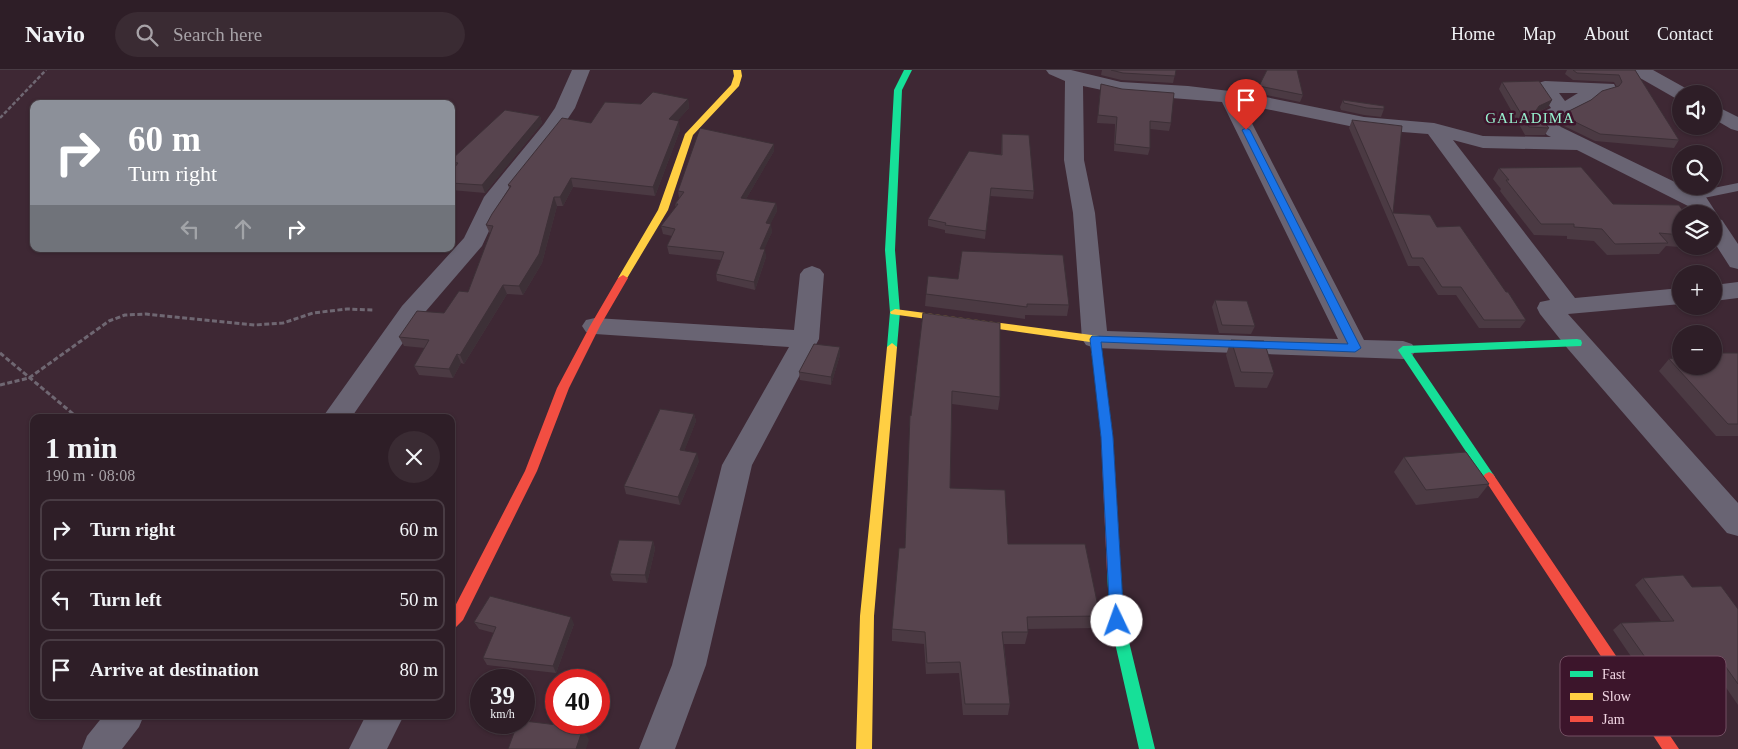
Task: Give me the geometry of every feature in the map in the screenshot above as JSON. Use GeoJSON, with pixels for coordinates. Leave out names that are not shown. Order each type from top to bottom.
{"type":"FeatureCollection","features":[{"type":"Feature","properties":{"kind":"street"},"geometry":{"type":"LineString","coordinates":[[339,414],[411,312],[474,241],[492,202],[552,128],[565,108],[581,70]]}},
{"type":"Feature","properties":{"kind":"street"},"geometry":{"type":"LineString","coordinates":[[455,619],[531,471],[563,388],[595,326],[663,210],[689,134],[735,86],[738,76],[737,70]]}},
{"type":"Feature","properties":{"kind":"street"},"geometry":{"type":"LineString","coordinates":[[864,749],[867,616],[888,407],[895,312],[890,250],[898,90],[908,70]]}},
{"type":"Feature","properties":{"kind":"street"},"geometry":{"type":"LineString","coordinates":[[1639,70],[1672,88]]}},
{"type":"Feature","properties":{"kind":"street"},"geometry":{"type":"LineString","coordinates":[[1147,749],[1117,621],[1107,437],[1095,339],[1084,213],[1074,160],[1064,74],[1121,88],[1188,92],[1230,97],[1364,123],[1434,129],[1483,142],[1579,144]]}},
{"type":"Feature","properties":{"kind":"street"},"geometry":{"type":"LineString","coordinates":[[1230,97],[1355,348]]}},
{"type":"Feature","properties":{"kind":"street"},"geometry":{"type":"LineString","coordinates":[[1561,109],[1543,119],[1554,131],[1689,197],[1700,205]]}},
{"type":"Feature","properties":{"kind":"street"},"geometry":{"type":"LineString","coordinates":[[1722,116],[1738,125]]}},
{"type":"Feature","properties":{"kind":"street"},"geometry":{"type":"LineString","coordinates":[[1434,129],[1568,306]]}},
{"type":"Feature","properties":{"kind":"street"},"geometry":{"type":"LineString","coordinates":[[1722,238],[1738,262]]}},
{"type":"Feature","properties":{"kind":"street"},"geometry":{"type":"LineString","coordinates":[[657,749],[689,665],[737,465],[806,339],[812,274]]}},
{"type":"Feature","properties":{"kind":"street"},"geometry":{"type":"LineString","coordinates":[[1722,291],[1738,290]]}},
{"type":"Feature","properties":{"kind":"street"},"geometry":{"type":"LineString","coordinates":[[1672,297],[1549,308],[1577,343],[1738,524]]}},
{"type":"Feature","properties":{"kind":"street"},"geometry":{"type":"LineString","coordinates":[[895,312],[1095,339],[1404,350],[1577,343]]}},
{"type":"Feature","properties":{"kind":"street"},"geometry":{"type":"LineString","coordinates":[[595,326],[806,339]]}},
{"type":"Feature","properties":{"kind":"street"},"geometry":{"type":"LineString","coordinates":[[1404,350],[1609,656]]}},
{"type":"Feature","properties":{"kind":"street"},"geometry":{"type":"LineString","coordinates":[[100,749],[123,719]]}},
{"type":"Feature","properties":{"kind":"street"},"geometry":{"type":"LineString","coordinates":[[367,749],[384,719]]}},
{"type":"Feature","properties":{"kind":"street"},"geometry":{"type":"LineString","coordinates":[[1662,736],[1671,749]]}},
{"type":"Feature","properties":{"kind":"lane"},"geometry":{"type":"LineString","coordinates":[[1689,197],[1738,187]]}},
{"type":"Feature","properties":{"kind":"path"},"geometry":{"type":"LineString","coordinates":[[0,118],[46,70]]}},
{"type":"Feature","properties":{"kind":"path"},"geometry":{"type":"LineString","coordinates":[[0,385],[29,378],[51,364],[108,321],[125,315],[146,314],[255,325],[283,323],[313,313],[347,309],[411,312]]}},
{"type":"Feature","properties":{"kind":"path"},"geometry":{"type":"LineString","coordinates":[[0,353],[73,414]]}},
{"type":"Feature","properties":{"kind":"building"},"geometry":{"type":"Polygon","coordinates":[[[1111,70],[1176,70],[1175,76],[1123,73],[1111,70]]]}},
{"type":"Feature","properties":{"kind":"building"},"geometry":{"type":"Polygon","coordinates":[[[1267,70],[1297,70],[1303,95],[1259,86],[1267,70]]]}},
{"type":"Feature","properties":{"kind":"building"},"geometry":{"type":"Polygon","coordinates":[[[1573,70],[1635,70],[1672,129],[1672,135],[1676,135],[1679,140],[1600,134],[1567,118],[1563,114],[1591,100],[1602,91],[1619,86],[1622,82],[1619,75],[1577,73],[1573,70]]]}},
{"type":"Feature","properties":{"kind":"building"},"geometry":{"type":"Polygon","coordinates":[[[1539,81],[1552,100],[1539,106],[1535,112],[1549,128],[1529,127],[1502,82],[1539,81]]]}},
{"type":"Feature","properties":{"kind":"building"},"geometry":{"type":"Polygon","coordinates":[[[1101,84],[1122,89],[1174,93],[1171,123],[1150,121],[1150,148],[1115,144],[1117,117],[1098,115],[1101,84]]]}},
{"type":"Feature","properties":{"kind":"building"},"geometry":{"type":"Polygon","coordinates":[[[653,92],[688,99],[669,119],[679,121],[653,187],[571,178],[560,197],[554,197],[539,254],[519,286],[503,285],[460,355],[457,354],[449,369],[414,366],[429,340],[399,337],[417,311],[444,313],[459,291],[468,292],[493,226],[486,225],[511,186],[508,185],[562,118],[591,123],[605,102],[641,104],[653,92]]]}},
{"type":"Feature","properties":{"kind":"building"},"geometry":{"type":"Polygon","coordinates":[[[1343,100],[1384,106],[1384,109],[1367,108],[1344,103],[1343,100]]]}},
{"type":"Feature","properties":{"kind":"building"},"geometry":{"type":"Polygon","coordinates":[[[505,110],[540,116],[482,185],[455,183],[455,167],[458,163],[455,163],[455,156],[505,110]]]}},
{"type":"Feature","properties":{"kind":"building"},"geometry":{"type":"Polygon","coordinates":[[[1352,120],[1402,126],[1393,213],[1430,215],[1437,227],[1460,226],[1526,320],[1484,320],[1461,287],[1442,287],[1423,258],[1412,258],[1352,120]]]}},
{"type":"Feature","properties":{"kind":"building"},"geometry":{"type":"Polygon","coordinates":[[[700,128],[774,144],[741,198],[776,203],[766,223],[771,224],[760,249],[765,249],[754,282],[716,274],[724,252],[667,246],[675,229],[661,226],[678,204],[675,204],[684,192],[678,191],[700,128]]]}},
{"type":"Feature","properties":{"kind":"building"},"geometry":{"type":"Polygon","coordinates":[[[1002,134],[1029,135],[1034,191],[991,188],[986,231],[945,225],[946,223],[928,219],[969,151],[1002,155],[1002,134]]]}},
{"type":"Feature","properties":{"kind":"building"},"geometry":{"type":"Polygon","coordinates":[[[1581,167],[1613,204],[1679,205],[1672,205],[1672,234],[1659,233],[1668,243],[1615,244],[1602,229],[1574,227],[1574,224],[1541,224],[1506,180],[1509,180],[1499,168],[1581,167]]]}},
{"type":"Feature","properties":{"kind":"building"},"geometry":{"type":"Polygon","coordinates":[[[962,251],[1063,255],[1069,305],[1027,304],[1027,307],[926,294],[928,276],[958,279],[962,251]]]}},
{"type":"Feature","properties":{"kind":"building"},"geometry":{"type":"Polygon","coordinates":[[[1215,300],[1247,301],[1255,326],[1222,325],[1215,300]]]}},
{"type":"Feature","properties":{"kind":"building"},"geometry":{"type":"Polygon","coordinates":[[[923,313],[1000,323],[1000,397],[952,391],[950,488],[1005,490],[1008,544],[1085,544],[1100,616],[1027,617],[1028,632],[1002,632],[1010,704],[965,704],[960,662],[927,663],[925,632],[892,629],[899,548],[905,548],[910,415],[923,313]]]}},
{"type":"Feature","properties":{"kind":"building"},"geometry":{"type":"Polygon","coordinates":[[[1231,340],[1264,341],[1274,373],[1241,372],[1231,340]]]}},
{"type":"Feature","properties":{"kind":"building"},"geometry":{"type":"Polygon","coordinates":[[[814,344],[840,347],[831,377],[799,372],[814,344]]]}},
{"type":"Feature","properties":{"kind":"building"},"geometry":{"type":"Polygon","coordinates":[[[1722,353],[1738,353],[1738,424],[1728,424],[1684,375],[1722,375],[1722,353]]]}},
{"type":"Feature","properties":{"kind":"building"},"geometry":{"type":"Polygon","coordinates":[[[660,409],[694,414],[680,450],[697,453],[678,497],[624,486],[660,409]]]}},
{"type":"Feature","properties":{"kind":"building"},"geometry":{"type":"Polygon","coordinates":[[[1466,452],[1489,484],[1426,490],[1404,457],[1466,452]]]}},
{"type":"Feature","properties":{"kind":"building"},"geometry":{"type":"Polygon","coordinates":[[[619,540],[653,541],[645,575],[610,574],[619,540]]]}},
{"type":"Feature","properties":{"kind":"building"},"geometry":{"type":"Polygon","coordinates":[[[1683,575],[1692,587],[1721,586],[1738,609],[1738,684],[1726,667],[1726,656],[1644,656],[1621,623],[1674,621],[1643,578],[1683,575]]]}},
{"type":"Feature","properties":{"kind":"building"},"geometry":{"type":"Polygon","coordinates":[[[490,596],[571,617],[553,666],[483,658],[496,627],[474,622],[490,596]]]}},
{"type":"Feature","properties":{"kind":"building"},"geometry":{"type":"Polygon","coordinates":[[[535,722],[545,723],[545,734],[581,734],[576,749],[508,749],[514,734],[535,734],[535,722]]]}},
{"type":"Feature","properties":{"kind":"traffic: fast"},"geometry":{"type":"LineString","coordinates":[[892,347],[895,312],[890,250],[898,90],[908,70]]}},
{"type":"Feature","properties":{"kind":"traffic: fast"},"geometry":{"type":"LineString","coordinates":[[1489,477],[1403,350],[1577,343]]}},
{"type":"Feature","properties":{"kind":"traffic: fast"},"geometry":{"type":"LineString","coordinates":[[1114,572],[1117,621],[1147,749]]}},
{"type":"Feature","properties":{"kind":"traffic: slow"},"geometry":{"type":"LineString","coordinates":[[623,278],[663,210],[689,134],[735,86],[738,76],[737,70]]}},
{"type":"Feature","properties":{"kind":"traffic: slow"},"geometry":{"type":"LineString","coordinates":[[895,312],[1095,339],[1100,377]]}},
{"type":"Feature","properties":{"kind":"traffic: slow"},"geometry":{"type":"LineString","coordinates":[[864,749],[867,616],[892,347]]}},
{"type":"Feature","properties":{"kind":"traffic: jam"},"geometry":{"type":"LineString","coordinates":[[455,619],[531,471],[563,388],[595,326],[623,278]]}},
{"type":"Feature","properties":{"kind":"traffic: jam"},"geometry":{"type":"LineString","coordinates":[[1100,377],[1107,437],[1114,572]]}},
{"type":"Feature","properties":{"kind":"traffic: jam"},"geometry":{"type":"LineString","coordinates":[[1489,477],[1609,656]]}},
{"type":"Feature","properties":{"kind":"traffic: jam"},"geometry":{"type":"LineString","coordinates":[[1662,736],[1671,749]]}},
{"type":"Feature","properties":{"kind":"district","name":"GALADIMA"},"geometry":{"type":"Point","coordinates":[1530,118]}},
{"type":"Feature","properties":{"kind":"route"},"geometry":{"type":"LineString","coordinates":[[1117,621],[1107,437],[1095,339],[1355,348],[1246,130]]}}]}
